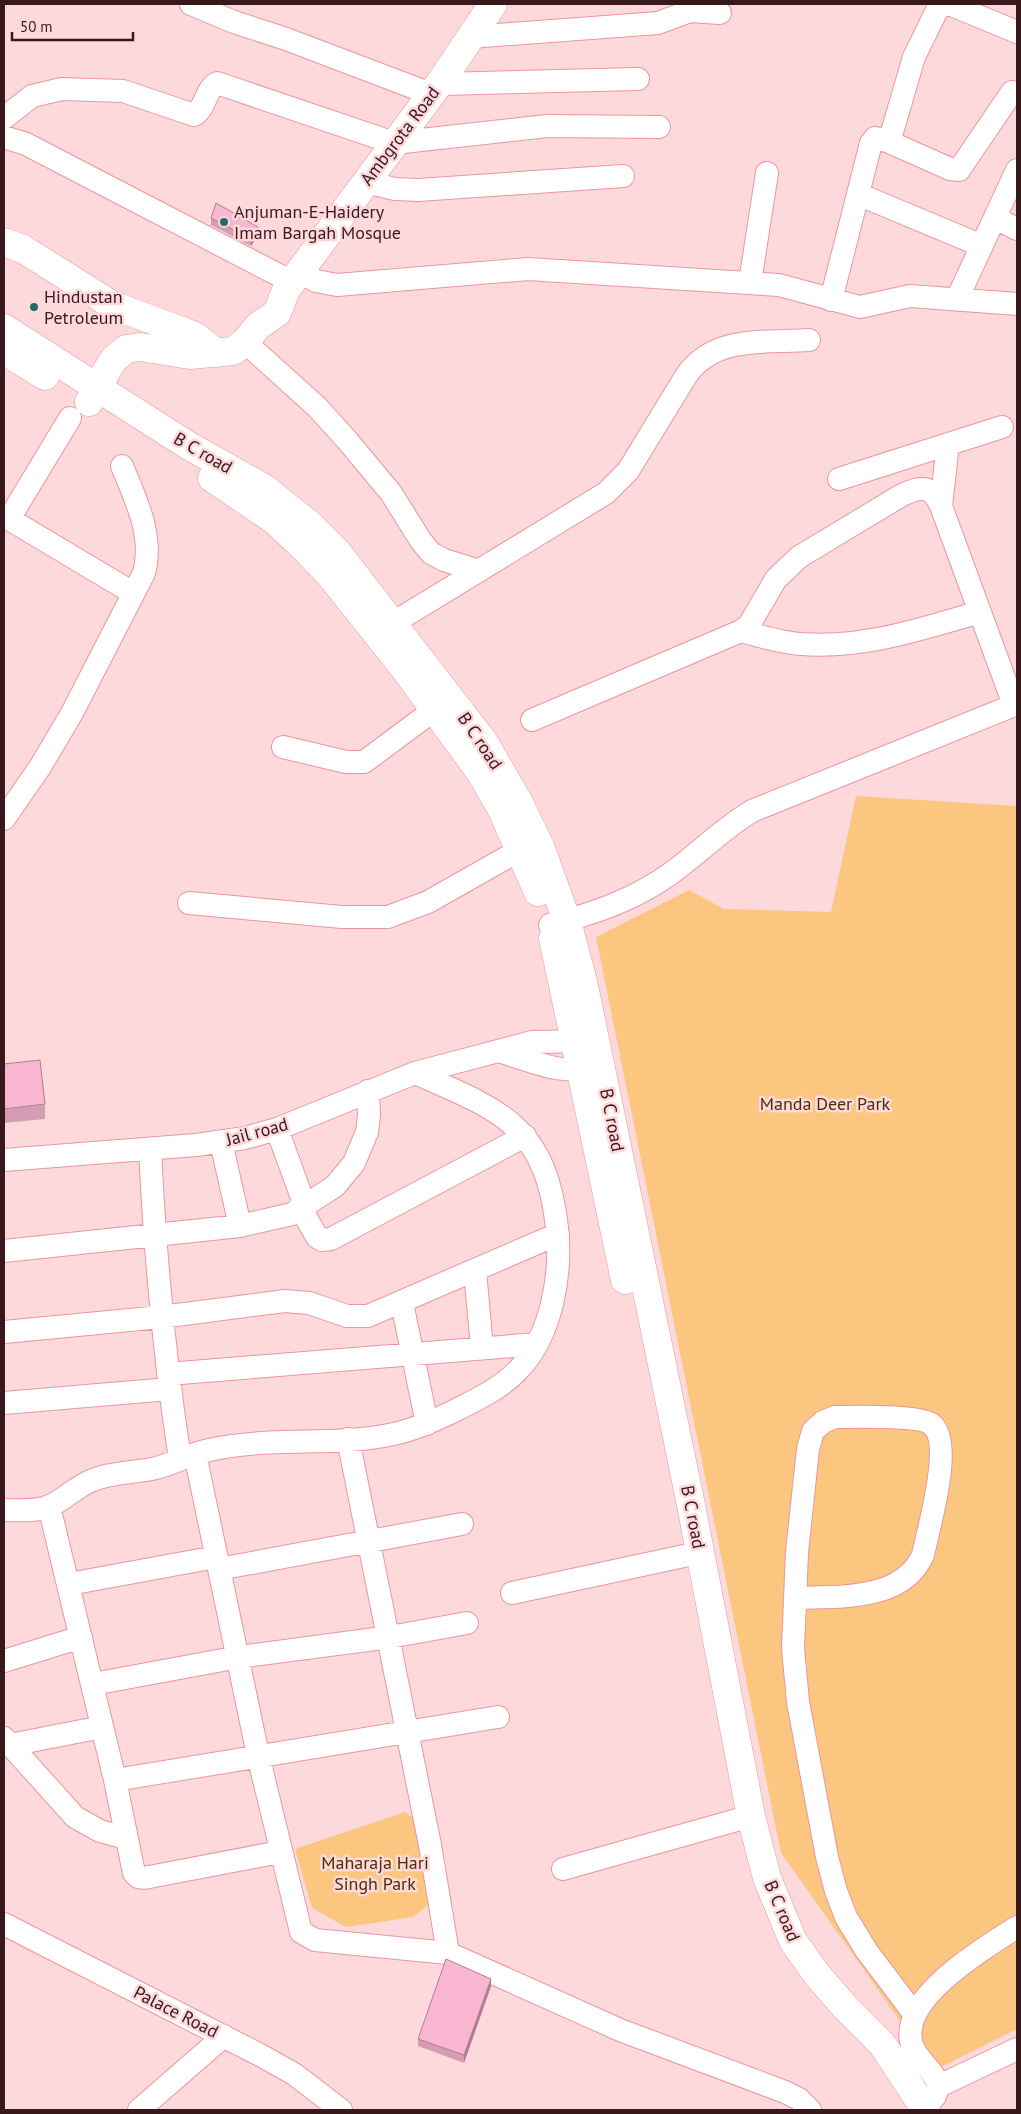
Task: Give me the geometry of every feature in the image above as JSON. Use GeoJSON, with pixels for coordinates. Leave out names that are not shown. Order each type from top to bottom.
{"type":"FeatureCollection","features":[{"type":"Feature","properties":{"kind":"main road","name":"Ambgrota Road"},"geometry":{"type":"LineString","coordinates":[[216,353],[233,351],[277,313],[293,281],[435,89],[493,4]]}},
{"type":"Feature","properties":{"kind":"main road"},"geometry":{"type":"LineString","coordinates":[[4,242],[23,249],[112,305],[185,332],[216,353]]}},
{"type":"Feature","properties":{"kind":"main road"},"geometry":{"type":"LineString","coordinates":[[112,305],[122,332],[120,354]]}},
{"type":"Feature","properties":{"kind":"main road","name":"B C road"},"geometry":{"type":"LineString","coordinates":[[4,328],[85,403],[189,446],[264,488],[292,510],[338,553],[484,742],[517,799],[540,846],[558,923]]}},
{"type":"Feature","properties":{"kind":"main road"},"geometry":{"type":"LineString","coordinates":[[85,403],[113,360],[133,347],[190,355],[216,353]]}},
{"type":"Feature","properties":{"kind":"main road"},"geometry":{"type":"LineString","coordinates":[[4,351],[85,403],[214,479],[274,520],[330,575],[404,668],[480,772],[502,810],[520,850],[558,923],[591,1069],[669,1447],[684,1556],[744,1818],[745,1856],[775,1939],[794,1972],[834,2021],[868,2056],[928,2101]]}},
{"type":"Feature","properties":{"kind":"main road","name":"B C road"},"geometry":{"type":"LineString","coordinates":[[669,1447],[744,1818]]}},
{"type":"Feature","properties":{"kind":"street"},"geometry":{"type":"LineString","coordinates":[[191,4],[234,22],[435,89],[638,79]]}},
{"type":"Feature","properties":{"kind":"street"},"geometry":{"type":"LineString","coordinates":[[887,141],[891,136],[920,42],[940,4]]}},
{"type":"Feature","properties":{"kind":"street"},"geometry":{"type":"LineString","coordinates":[[949,4],[1017,32]]}},
{"type":"Feature","properties":{"kind":"street"},"geometry":{"type":"LineString","coordinates":[[471,37],[663,13],[690,11],[720,13]]}},
{"type":"Feature","properties":{"kind":"street"},"geometry":{"type":"LineString","coordinates":[[4,118],[32,96],[62,88],[124,91],[194,115],[198,112],[210,89],[217,83],[394,144],[547,126],[659,127]]}},
{"type":"Feature","properties":{"kind":"street"},"geometry":{"type":"LineString","coordinates":[[831,300],[872,140],[887,141],[954,171],[959,170],[1012,92]]}},
{"type":"Feature","properties":{"kind":"street"},"geometry":{"type":"LineString","coordinates":[[4,137],[26,144],[293,281],[316,281],[337,285],[528,269],[779,285],[860,307],[902,297],[1017,304]]}},
{"type":"Feature","properties":{"kind":"street"},"geometry":{"type":"LineString","coordinates":[[957,299],[1017,170]]}},
{"type":"Feature","properties":{"kind":"street"},"geometry":{"type":"LineString","coordinates":[[750,282],[767,173]]}},
{"type":"Feature","properties":{"kind":"street"},"geometry":{"type":"LineString","coordinates":[[365,182],[395,189],[418,190],[623,176]]}},
{"type":"Feature","properties":{"kind":"street"},"geometry":{"type":"LineString","coordinates":[[858,194],[982,246]]}},
{"type":"Feature","properties":{"kind":"street"},"geometry":{"type":"LineString","coordinates":[[995,218],[1017,229]]}},
{"type":"Feature","properties":{"kind":"street"},"geometry":{"type":"LineString","coordinates":[[251,334],[346,439],[391,493],[421,541],[431,553],[444,560],[479,571]]}},
{"type":"Feature","properties":{"kind":"street"},"geometry":{"type":"LineString","coordinates":[[393,623],[581,510],[618,483],[638,456],[695,363],[705,355],[728,345],[809,340]]}},
{"type":"Feature","properties":{"kind":"street"},"geometry":{"type":"LineString","coordinates":[[85,403],[6,518],[133,593]]}},
{"type":"Feature","properties":{"kind":"street"},"geometry":{"type":"LineString","coordinates":[[839,479],[1002,427]]}},
{"type":"Feature","properties":{"kind":"street"},"geometry":{"type":"LineString","coordinates":[[941,506],[948,444]]}},
{"type":"Feature","properties":{"kind":"street"},"geometry":{"type":"LineString","coordinates":[[4,818],[40,767],[72,713],[144,573],[148,550],[140,510],[122,466]]}},
{"type":"Feature","properties":{"kind":"street"},"geometry":{"type":"LineString","coordinates":[[532,720],[741,632],[749,624],[776,579],[799,557],[920,488],[928,490],[936,496],[941,506],[1016,704],[752,811],[722,831],[671,873],[649,888],[623,900],[558,923]]}},
{"type":"Feature","properties":{"kind":"street"},"geometry":{"type":"LineString","coordinates":[[741,632],[798,644],[842,645],[886,638],[980,612]]}},
{"type":"Feature","properties":{"kind":"street"},"geometry":{"type":"LineString","coordinates":[[283,747],[346,762],[364,762],[434,710]]}},
{"type":"Feature","properties":{"kind":"street"},"geometry":{"type":"LineString","coordinates":[[189,903],[342,917],[388,917],[428,902],[520,850]]}},
{"type":"Feature","properties":{"kind":"street","name":"Jail road"},"geometry":{"type":"LineString","coordinates":[[4,1160],[221,1142],[277,1129],[368,1090],[415,1073],[532,1042],[585,1042]]}},
{"type":"Feature","properties":{"kind":"street"},"geometry":{"type":"LineString","coordinates":[[498,1051],[553,1069],[591,1069]]}},
{"type":"Feature","properties":{"kind":"street"},"geometry":{"type":"LineString","coordinates":[[4,1510],[28,1510],[49,1506],[78,1486],[93,1480],[119,1473],[151,1469],[187,1456],[252,1444],[348,1439],[393,1434],[427,1424],[481,1398],[503,1384],[520,1368],[537,1344],[551,1305],[557,1272],[558,1234],[550,1187],[539,1159],[525,1136],[510,1121],[495,1111],[415,1073]]}},
{"type":"Feature","properties":{"kind":"street"},"geometry":{"type":"LineString","coordinates":[[4,1251],[240,1226],[278,1219],[301,1209],[335,1186],[354,1164],[367,1132],[369,1115],[368,1090]]}},
{"type":"Feature","properties":{"kind":"street"},"geometry":{"type":"LineString","coordinates":[[277,1129],[302,1198],[301,1209],[317,1237],[322,1240],[331,1239],[525,1136]]}},
{"type":"Feature","properties":{"kind":"street"},"geometry":{"type":"LineString","coordinates":[[221,1142],[240,1226]]}},
{"type":"Feature","properties":{"kind":"street"},"geometry":{"type":"LineString","coordinates":[[150,1149],[154,1236],[168,1382],[218,1563],[258,1755],[298,1925],[306,1936],[314,1940],[448,1953],[620,2030],[785,2092],[798,2099],[810,2110]]}},
{"type":"Feature","properties":{"kind":"street"},"geometry":{"type":"LineString","coordinates":[[4,1332],[161,1318],[285,1301],[309,1303],[358,1318],[378,1314],[558,1234]]}},
{"type":"Feature","properties":{"kind":"street"},"geometry":{"type":"LineString","coordinates":[[475,1271],[482,1348]]}},
{"type":"Feature","properties":{"kind":"street"},"geometry":{"type":"LineString","coordinates":[[402,1303],[427,1424]]}},
{"type":"Feature","properties":{"kind":"street"},"geometry":{"type":"LineString","coordinates":[[4,1403],[168,1382],[412,1355],[537,1344]]}},
{"type":"Feature","properties":{"kind":"street"},"geometry":{"type":"LineString","coordinates":[[795,1598],[866,1594],[896,1584],[909,1576],[918,1566],[923,1555],[941,1465],[942,1448],[938,1433],[931,1424],[918,1419],[835,1416],[813,1430],[808,1449],[797,1552],[792,1648],[798,1702],[826,1857],[836,1891],[846,1917],[866,1950],[915,2015]]}},
{"type":"Feature","properties":{"kind":"street"},"geometry":{"type":"LineString","coordinates":[[348,1439],[368,1541],[390,1637],[406,1733],[430,1845],[448,1953]]}},
{"type":"Feature","properties":{"kind":"street"},"geometry":{"type":"LineString","coordinates":[[49,1506],[115,1780],[134,1873],[138,1877],[280,1852]]}},
{"type":"Feature","properties":{"kind":"street"},"geometry":{"type":"LineString","coordinates":[[69,1584],[368,1541],[462,1524]]}},
{"type":"Feature","properties":{"kind":"street"},"geometry":{"type":"LineString","coordinates":[[512,1593],[684,1556]]}},
{"type":"Feature","properties":{"kind":"street"},"geometry":{"type":"LineString","coordinates":[[92,1684],[239,1657],[390,1637],[467,1623]]}},
{"type":"Feature","properties":{"kind":"street"},"geometry":{"type":"LineString","coordinates":[[5,1655],[81,1637]]}},
{"type":"Feature","properties":{"kind":"street"},"geometry":{"type":"LineString","coordinates":[[115,1780],[498,1717]]}},
{"type":"Feature","properties":{"kind":"street"},"geometry":{"type":"LineString","coordinates":[[7,1741],[102,1727]]}},
{"type":"Feature","properties":{"kind":"street"},"geometry":{"type":"LineString","coordinates":[[7,1741],[75,1817],[100,1831],[126,1838]]}},
{"type":"Feature","properties":{"kind":"street"},"geometry":{"type":"LineString","coordinates":[[563,1869],[744,1818]]}},
{"type":"Feature","properties":{"kind":"street","name":"Palace Road"},"geometry":{"type":"LineString","coordinates":[[4,1924],[224,2036],[294,2074],[341,2110]]}},
{"type":"Feature","properties":{"kind":"street"},"geometry":{"type":"LineString","coordinates":[[928,2101],[937,2081],[917,2056],[911,2040],[911,2027],[915,2015],[943,1979],[1017,1927]]}},
{"type":"Feature","properties":{"kind":"street"},"geometry":{"type":"LineString","coordinates":[[139,2110],[224,2036]]}},
{"type":"Feature","properties":{"kind":"street"},"geometry":{"type":"LineString","coordinates":[[928,2101],[1017,2049]]}},
{"type":"Feature","properties":{"kind":"green space","name":"Manda Deer Park"},"geometry":{"type":"Polygon","coordinates":[[[856,796],[1017,806],[1017,2029],[935,2070],[781,1853],[596,937],[689,890],[724,909],[831,912],[856,796]]]}},
{"type":"Feature","properties":{"kind":"green space","name":"Maharaja Hari Singh Park"},"geometry":{"type":"Polygon","coordinates":[[[405,1812],[415,1819],[431,1903],[413,1917],[346,1927],[312,1908],[295,1849],[405,1812]]]}},
{"type":"Feature","properties":{"kind":"building"},"geometry":{"type":"Polygon","coordinates":[[[216,203],[258,227],[251,239],[211,218],[216,203]]]}},
{"type":"Feature","properties":{"kind":"building"},"geometry":{"type":"Polygon","coordinates":[[[40,1060],[45,1104],[4,1109],[4,1064],[40,1060]]]}},
{"type":"Feature","properties":{"kind":"building"},"geometry":{"type":"Polygon","coordinates":[[[446,1959],[491,1979],[464,2055],[418,2039],[446,1959]]]}},
{"type":"Feature","properties":{"kind":"place","name":"Anjuman-E-Haidery Imam Bargah Mosque"},"geometry":{"type":"Point","coordinates":[224,222]}},
{"type":"Feature","properties":{"kind":"place","name":"Hindustan Petroleum"},"geometry":{"type":"Point","coordinates":[34,307]}}]}
